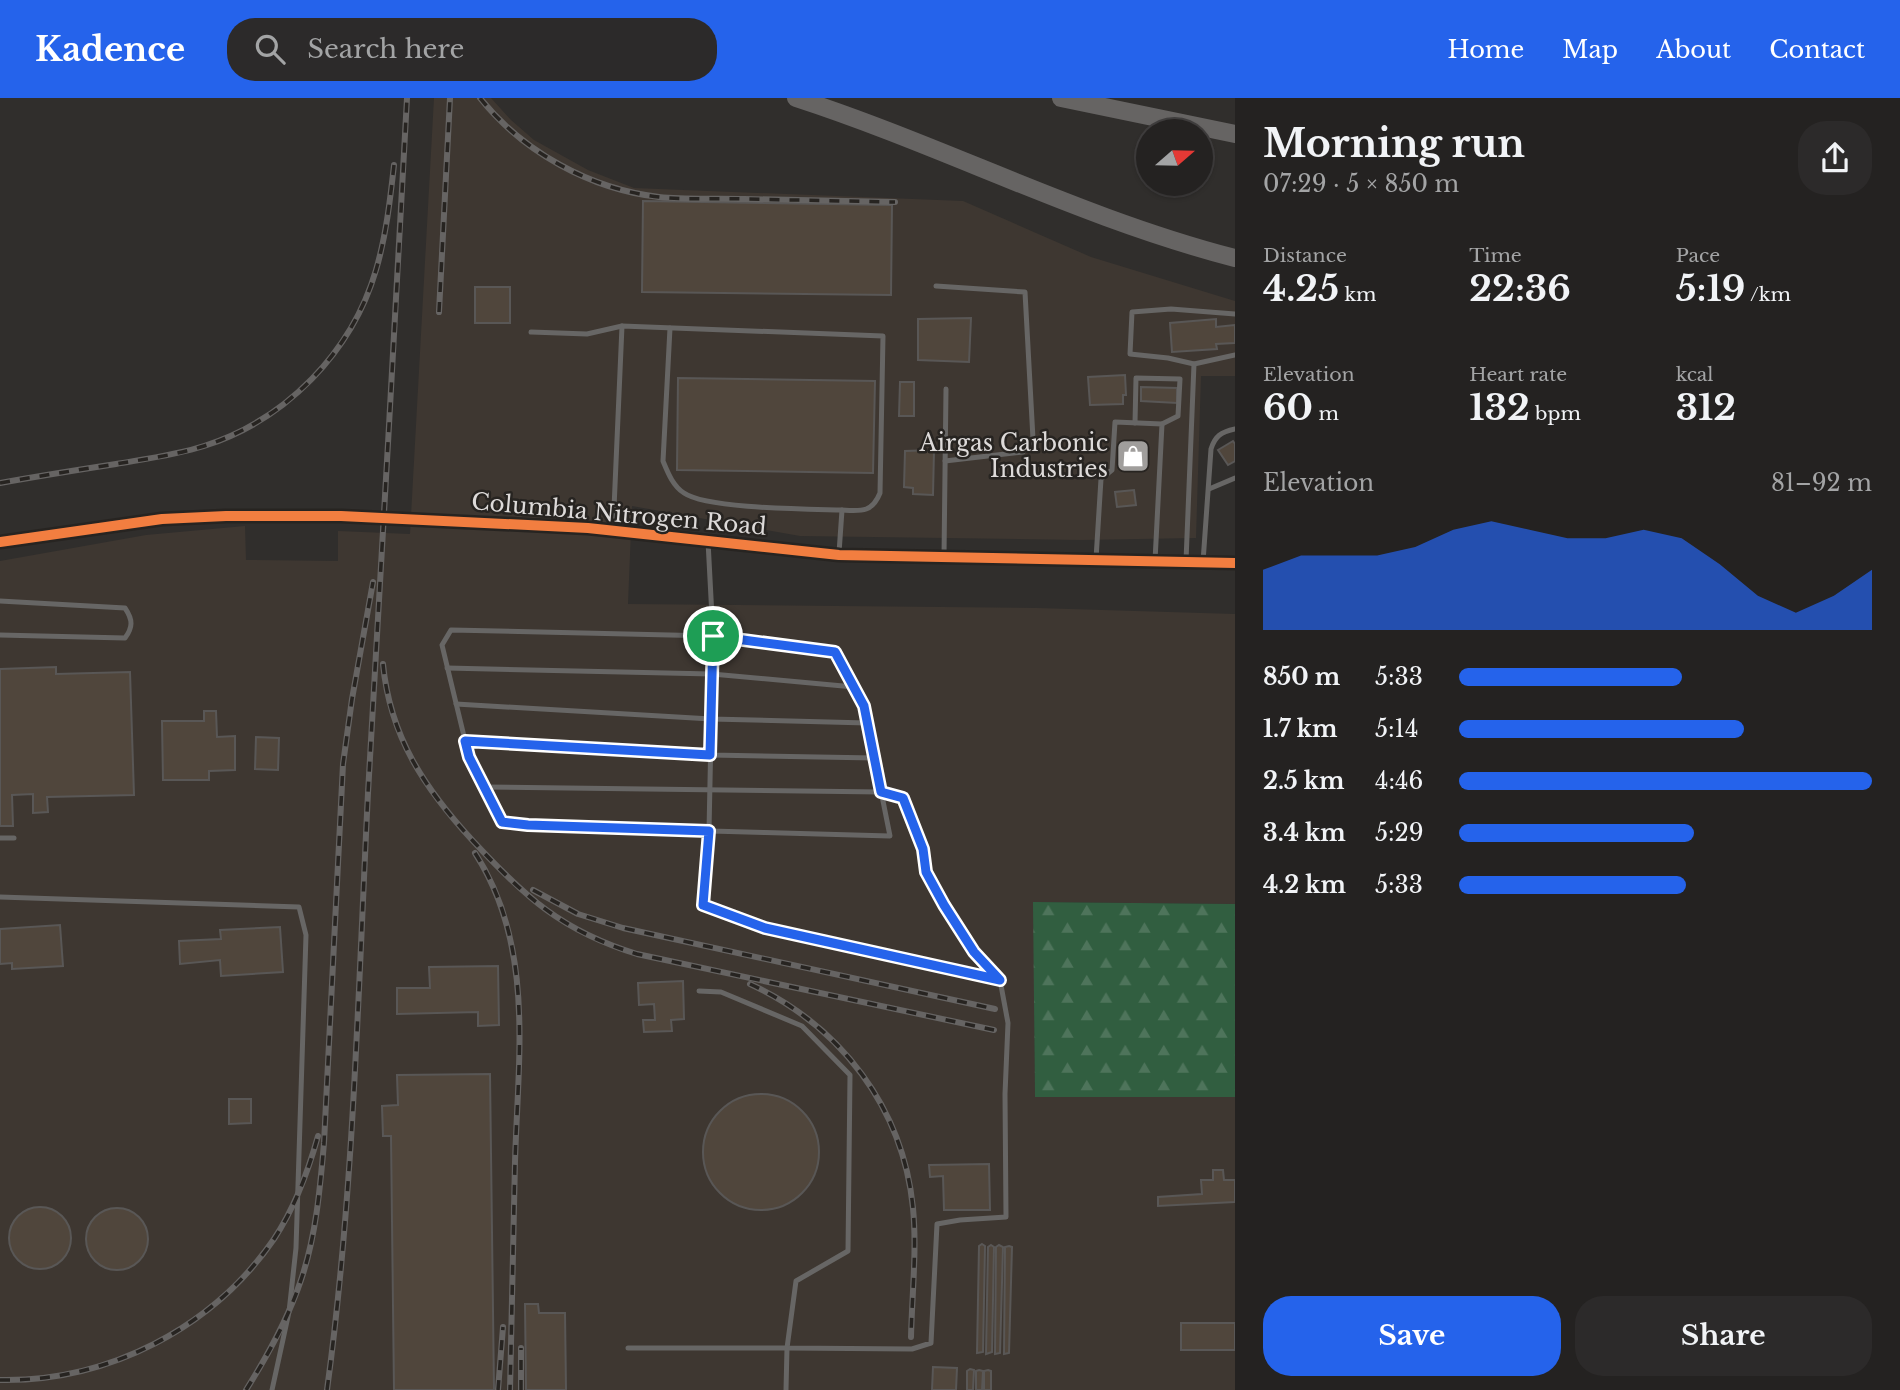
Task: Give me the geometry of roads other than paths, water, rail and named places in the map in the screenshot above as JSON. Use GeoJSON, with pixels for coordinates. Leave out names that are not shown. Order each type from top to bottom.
{"type":"FeatureCollection","features":[{"type":"Feature","properties":{"kind":"highway"},"geometry":{"type":"LineString","coordinates":[[796,98],[856,118],[1083,210],[1188,246],[1235,258]]}},
{"type":"Feature","properties":{"kind":"highway"},"geometry":{"type":"LineString","coordinates":[[1061,98],[1235,134]]}},
{"type":"Feature","properties":{"kind":"highway"},"geometry":{"type":"LineString","coordinates":[[1146,230],[1188,252],[1235,265]]}},
{"type":"Feature","properties":{"kind":"street","name":"Columbia Nitrogen Road"},"geometry":{"type":"LineString","coordinates":[[0,542],[172,518],[341,516],[535,524],[839,555],[1235,563]]}},
{"type":"Feature","properties":{"kind":"lane"},"geometry":{"type":"LineString","coordinates":[[936,286],[1025,292],[1033,439],[1023,452],[945,461]]}},
{"type":"Feature","properties":{"kind":"lane"},"geometry":{"type":"LineString","coordinates":[[1235,314],[1171,309],[1132,312],[1130,354],[1194,364],[1235,355]]}},
{"type":"Feature","properties":{"kind":"lane"},"geometry":{"type":"LineString","coordinates":[[613,531],[622,326]]}},
{"type":"Feature","properties":{"kind":"lane"},"geometry":{"type":"LineString","coordinates":[[531,332],[587,334],[622,326],[883,335],[880,493],[871,508],[865,511],[722,504],[684,494],[670,478],[663,461],[670,328]]}},
{"type":"Feature","properties":{"kind":"lane"},"geometry":{"type":"LineString","coordinates":[[1186,561],[1194,364]]}},
{"type":"Feature","properties":{"kind":"lane"},"geometry":{"type":"LineString","coordinates":[[1096,561],[1101,479],[1112,470],[1115,422],[1135,423],[1162,424],[1178,416],[1180,379],[1136,378],[1135,423]]}},
{"type":"Feature","properties":{"kind":"lane"},"geometry":{"type":"LineString","coordinates":[[944,559],[946,389]]}},
{"type":"Feature","properties":{"kind":"lane"},"geometry":{"type":"LineString","coordinates":[[1155,561],[1162,424]]}},
{"type":"Feature","properties":{"kind":"lane"},"geometry":{"type":"LineString","coordinates":[[1203,562],[1211,449],[1214,439],[1224,431],[1235,429]]}},
{"type":"Feature","properties":{"kind":"lane"},"geometry":{"type":"LineString","coordinates":[[1209,489],[1235,478]]}},
{"type":"Feature","properties":{"kind":"lane"},"geometry":{"type":"LineString","coordinates":[[839,555],[842,510]]}},
{"type":"Feature","properties":{"kind":"lane"},"geometry":{"type":"LineString","coordinates":[[708,541],[713,636],[709,831],[703,905],[765,928],[1000,980]]}},
{"type":"Feature","properties":{"kind":"lane"},"geometry":{"type":"LineString","coordinates":[[0,601],[125,608],[131,616],[132,628],[124,638],[0,635]]}},
{"type":"Feature","properties":{"kind":"lane"},"geometry":{"type":"LineString","coordinates":[[451,630],[713,636],[835,652],[864,706],[890,835],[528,825],[502,822],[469,757],[447,667],[442,645],[451,630]]}},
{"type":"Feature","properties":{"kind":"lane"},"geometry":{"type":"LineString","coordinates":[[447,667],[712,674],[854,687]]}},
{"type":"Feature","properties":{"kind":"lane"},"geometry":{"type":"LineString","coordinates":[[456,704],[711,719],[867,723]]}},
{"type":"Feature","properties":{"kind":"lane"},"geometry":{"type":"LineString","coordinates":[[465,741],[710,755],[875,758]]}},
{"type":"Feature","properties":{"kind":"lane"},"geometry":{"type":"LineString","coordinates":[[484,787],[881,792],[903,798],[923,849],[926,872],[960,933],[1000,980],[1008,1023],[1004,1094],[1006,1217],[937,1224],[931,1343],[912,1349],[628,1348]]}},
{"type":"Feature","properties":{"kind":"lane"},"geometry":{"type":"LineString","coordinates":[[0,838],[14,838]]}},
{"type":"Feature","properties":{"kind":"lane"},"geometry":{"type":"LineString","coordinates":[[0,897],[299,907],[306,935],[296,1248],[289,1312],[272,1390]]}},
{"type":"Feature","properties":{"kind":"lane"},"geometry":{"type":"LineString","coordinates":[[699,991],[720,992],[802,1026],[850,1075],[848,1251],[796,1281],[787,1348],[786,1390]]}},
{"type":"Feature","properties":{"kind":"railway"},"geometry":{"type":"LineString","coordinates":[[327,1390],[343,1241],[354,1092],[407,98]]}},
{"type":"Feature","properties":{"kind":"railway"},"geometry":{"type":"LineString","coordinates":[[439,312],[450,98]]}},
{"type":"Feature","properties":{"kind":"railway"},"geometry":{"type":"LineString","coordinates":[[480,98],[516,135],[537,151],[583,176],[633,193],[680,198],[895,202]]}},
{"type":"Feature","properties":{"kind":"railway"},"geometry":{"type":"LineString","coordinates":[[0,483],[204,446],[234,434],[288,401],[333,355],[365,300],[382,244],[394,165]]}},
{"type":"Feature","properties":{"kind":"railway"},"geometry":{"type":"LineString","coordinates":[[246,1390],[277,1336],[296,1294],[317,1212],[324,1143],[343,764],[373,582]]}},
{"type":"Feature","properties":{"kind":"railway"},"geometry":{"type":"LineString","coordinates":[[383,664],[393,715],[425,781],[492,861],[528,895],[566,923],[587,935],[637,954],[994,1030]]}},
{"type":"Feature","properties":{"kind":"railway"},"geometry":{"type":"LineString","coordinates":[[475,853],[494,889],[507,926],[519,1003],[510,1390]]}},
{"type":"Feature","properties":{"kind":"railway"},"geometry":{"type":"LineString","coordinates":[[533,890],[578,914],[623,928],[995,1009]]}},
{"type":"Feature","properties":{"kind":"railway"},"geometry":{"type":"LineString","coordinates":[[750,984],[783,1002],[839,1047],[862,1074],[881,1104],[907,1171],[913,1208],[911,1337]]}},
{"type":"Feature","properties":{"kind":"railway"},"geometry":{"type":"LineString","coordinates":[[0,1380],[40,1378],[80,1371],[118,1360],[155,1344],[221,1299],[249,1271],[274,1239],[300,1189],[318,1136]]}},
{"type":"Feature","properties":{"kind":"railway"},"geometry":{"type":"LineString","coordinates":[[498,1390],[503,1327]]}},
{"type":"Feature","properties":{"kind":"railway"},"geometry":{"type":"LineString","coordinates":[[521,1348],[521,1390]]}},
{"type":"Feature","properties":{"kind":"place","name":"Airgas Carbonic Industries"},"geometry":{"type":"Point","coordinates":[1133,456]}}]}
